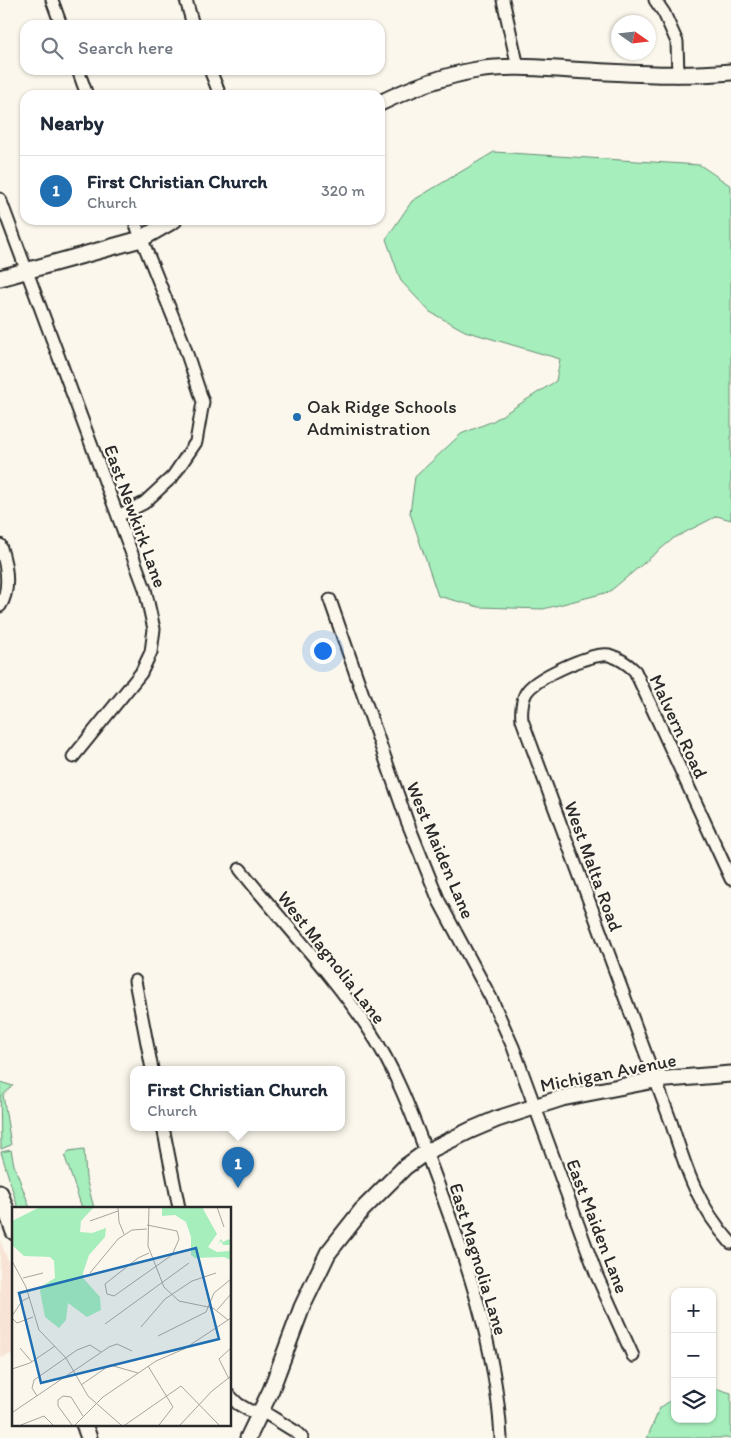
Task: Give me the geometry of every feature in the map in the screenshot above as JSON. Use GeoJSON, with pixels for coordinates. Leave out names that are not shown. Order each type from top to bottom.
{"type":"FeatureCollection","features":[{"type":"Feature","properties":{"kind":"street"},"geometry":{"type":"LineString","coordinates":[[52,0],[59,20]]}},
{"type":"Feature","properties":{"kind":"street"},"geometry":{"type":"LineString","coordinates":[[186,0],[192,20]]}},
{"type":"Feature","properties":{"kind":"street"},"geometry":{"type":"LineString","coordinates":[[502,0],[518,67]]}},
{"type":"Feature","properties":{"kind":"street"},"geometry":{"type":"LineString","coordinates":[[655,0],[664,13],[678,42],[678,76]]}},
{"type":"Feature","properties":{"kind":"street"},"geometry":{"type":"LineString","coordinates":[[385,100],[410,88],[477,70],[518,67],[678,76],[731,72]]}},
{"type":"Feature","properties":{"kind":"street"},"geometry":{"type":"LineString","coordinates":[[80,75],[85,90]]}},
{"type":"Feature","properties":{"kind":"street"},"geometry":{"type":"LineString","coordinates":[[212,75],[218,90]]}},
{"type":"Feature","properties":{"kind":"street","name":"East Newkirk Lane"},"geometry":{"type":"LineString","coordinates":[[0,199],[145,589],[154,629],[151,652],[141,673],[73,757]]}},
{"type":"Feature","properties":{"kind":"street"},"geometry":{"type":"LineString","coordinates":[[118,516],[144,503],[173,476],[196,442],[203,402],[182,339],[136,225]]}},
{"type":"Feature","properties":{"kind":"street"},"geometry":{"type":"LineString","coordinates":[[0,278],[141,239],[165,225]]}},
{"type":"Feature","properties":{"kind":"street"},"geometry":{"type":"LineString","coordinates":[[0,544],[6,562],[5,598],[0,606]]}},
{"type":"Feature","properties":{"kind":"street","name":"West Maiden Lane"},"geometry":{"type":"LineString","coordinates":[[330,600],[414,839],[439,901],[492,1000],[513,1047],[535,1106]]}},
{"type":"Feature","properties":{"kind":"street","name":"Malvern Road"},"geometry":{"type":"LineString","coordinates":[[550,673],[592,657],[608,655],[627,663],[635,671],[731,879]]}},
{"type":"Feature","properties":{"kind":"street","name":"West Malta Road"},"geometry":{"type":"LineString","coordinates":[[550,673],[526,693],[522,708],[522,720],[696,1193],[707,1212],[731,1243]]}},
{"type":"Feature","properties":{"kind":"street","name":"West Magnolia Lane"},"geometry":{"type":"LineString","coordinates":[[240,869],[327,973],[368,1028],[392,1068],[426,1152]]}},
{"type":"Feature","properties":{"kind":"street"},"geometry":{"type":"LineString","coordinates":[[135,981],[151,1066]]}},
{"type":"Feature","properties":{"kind":"street","name":"Michigan Avenue"},"geometry":{"type":"LineString","coordinates":[[248,1438],[271,1390],[302,1307],[328,1253],[362,1210],[405,1167],[426,1152],[492,1121],[562,1098],[655,1080],[731,1074]]}},
{"type":"Feature","properties":{"kind":"street","name":"East Maiden Lane"},"geometry":{"type":"LineString","coordinates":[[535,1106],[597,1276],[634,1356]]}},
{"type":"Feature","properties":{"kind":"street"},"geometry":{"type":"LineString","coordinates":[[164,1131],[179,1207]]}},
{"type":"Feature","properties":{"kind":"street","name":"East Magnolia Lane"},"geometry":{"type":"LineString","coordinates":[[426,1152],[474,1288],[494,1373],[501,1438]]}},
{"type":"Feature","properties":{"kind":"street"},"geometry":{"type":"LineString","coordinates":[[0,1193],[12,1226]]}},
{"type":"Feature","properties":{"kind":"street"},"geometry":{"type":"LineString","coordinates":[[231,1397],[250,1411],[262,1411],[296,1432],[302,1438]]}},
{"type":"Feature","properties":{"kind":"street"},"geometry":{"type":"LineString","coordinates":[[85,1426],[89,1438]]}},
{"type":"Feature","properties":{"kind":"shaded area"},"geometry":{"type":"Polygon","coordinates":[[[0,1240],[12,1272],[12,1354],[0,1358],[0,1240]]]}},
{"type":"Feature","properties":{"kind":"green space"},"geometry":{"type":"Polygon","coordinates":[[[494,152],[700,165],[731,186],[731,520],[717,516],[674,538],[609,592],[543,609],[479,607],[438,596],[410,513],[415,477],[461,434],[493,421],[556,381],[560,359],[465,331],[430,312],[401,281],[386,239],[412,201],[494,152]]]}},
{"type":"Feature","properties":{"kind":"green space"},"geometry":{"type":"Polygon","coordinates":[[[0,1082],[13,1086],[3,1095],[11,1145],[1,1149],[0,1082]]]}},
{"type":"Feature","properties":{"kind":"green space"},"geometry":{"type":"Polygon","coordinates":[[[84,1149],[86,1178],[94,1207],[82,1207],[65,1157],[69,1151],[84,1149]]]}},
{"type":"Feature","properties":{"kind":"green space"},"geometry":{"type":"Polygon","coordinates":[[[11,1150],[14,1165],[30,1207],[18,1207],[1,1152],[11,1150]]]}},
{"type":"Feature","properties":{"kind":"green space"},"geometry":{"type":"Polygon","coordinates":[[[716,1388],[731,1393],[731,1438],[647,1438],[660,1408],[671,1400],[671,1423],[716,1423],[716,1388]]]}},
{"type":"Feature","properties":{"kind":"place","name":"Oak Ridge Schools Administration"},"geometry":{"type":"Point","coordinates":[297,417]}},
{"type":"Feature","properties":{"kind":"place","name":"First Christian Church"},"geometry":{"type":"Point","coordinates":[238,1188]}}]}
